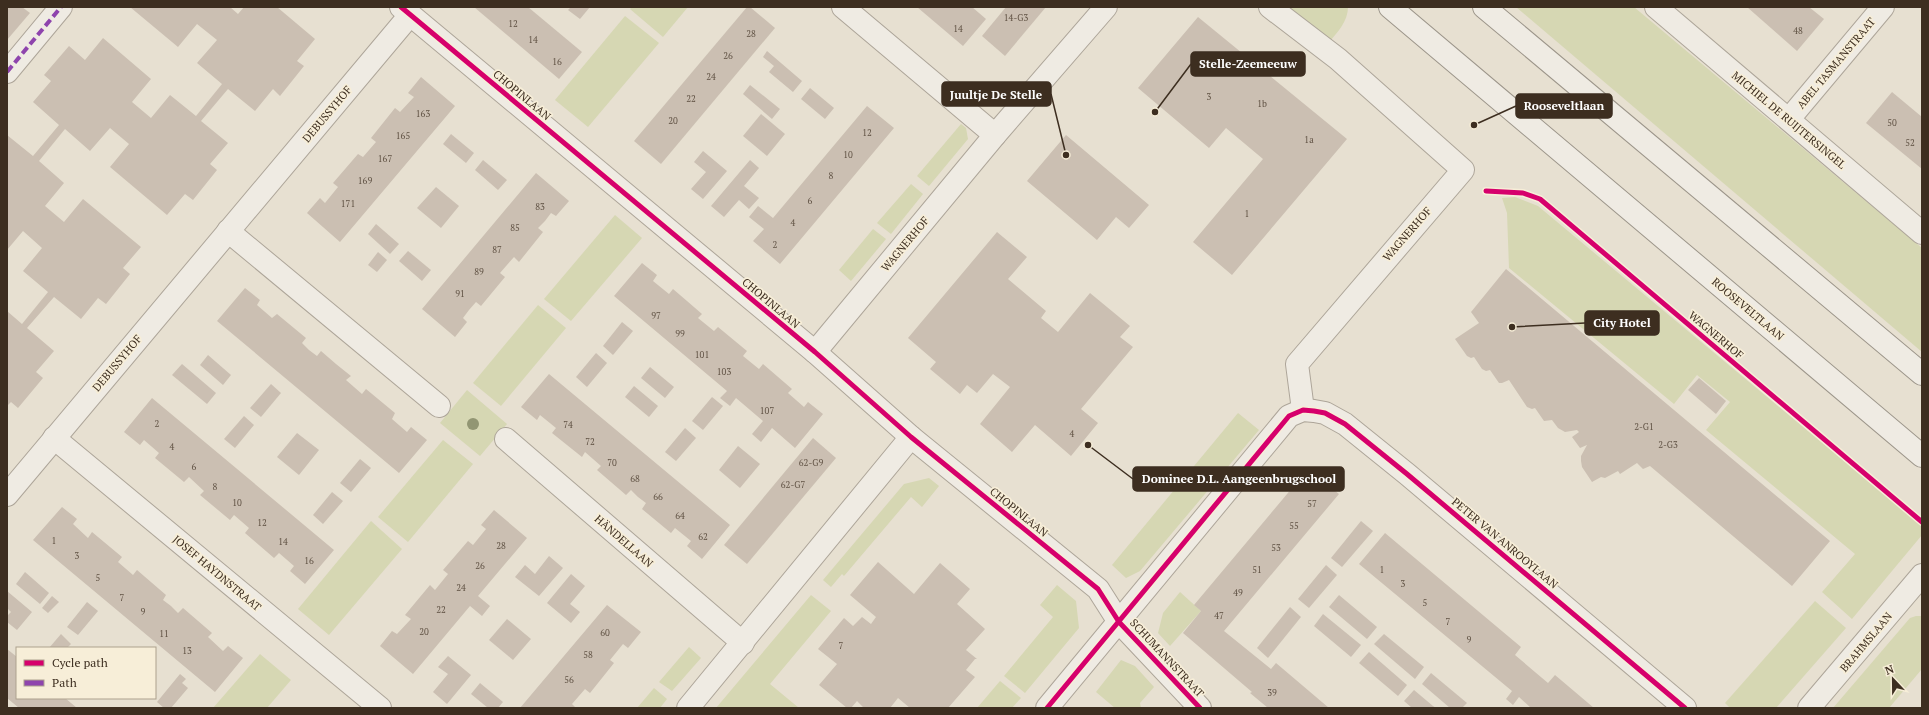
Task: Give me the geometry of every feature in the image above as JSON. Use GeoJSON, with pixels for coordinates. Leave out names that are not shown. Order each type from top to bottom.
{"type":"FeatureCollection","features":[{"type":"Feature","properties":{"kind":"street"},"geometry":{"type":"LineString","coordinates":[[7,72],[62,7]]}},
{"type":"Feature","properties":{"kind":"street"},"geometry":{"type":"LineString","coordinates":[[843,7],[995,135]]}},
{"type":"Feature","properties":{"kind":"street","name":"WAGNERHOF"},"geometry":{"type":"LineString","coordinates":[[815,352],[995,135],[1106,7]]}},
{"type":"Feature","properties":{"kind":"street","name":"WAGNERHOF"},"geometry":{"type":"LineString","coordinates":[[1270,7],[1338,59],[1463,170],[1297,364],[1303,410]]}},
{"type":"Feature","properties":{"kind":"street","name":"ROOSEVELTLAAN"},"geometry":{"type":"LineString","coordinates":[[1390,7],[1922,456]]}},
{"type":"Feature","properties":{"kind":"street"},"geometry":{"type":"LineString","coordinates":[[1484,7],[1922,374]]}},
{"type":"Feature","properties":{"kind":"street","name":"MICHIEL DE RUIJTERSINGEL"},"geometry":{"type":"LineString","coordinates":[[1656,7],[1922,233]]}},
{"type":"Feature","properties":{"kind":"street","name":"ABEL TASMANSTRAAT"},"geometry":{"type":"LineString","coordinates":[[1789,119],[1883,7]]}},
{"type":"Feature","properties":{"kind":"street","name":"DEBUSSYHOF"},"geometry":{"type":"LineString","coordinates":[[7,495],[228,231],[406,11]]}},
{"type":"Feature","properties":{"kind":"street","name":"CHOPINLAAN"},"geometry":{"type":"LineString","coordinates":[[406,11],[815,352],[911,437],[1098,589],[1119,622]]}},
{"type":"Feature","properties":{"kind":"street"},"geometry":{"type":"LineString","coordinates":[[228,231],[439,406]]}},
{"type":"Feature","properties":{"kind":"street"},"geometry":{"type":"LineString","coordinates":[[1047,708],[1289,416],[1303,410]]}},
{"type":"Feature","properties":{"kind":"street","name":"PETER VAN ANROOYLAAN"},"geometry":{"type":"LineString","coordinates":[[1303,410],[1325,413],[1344,424],[1414,480],[1685,708]]}},
{"type":"Feature","properties":{"kind":"street"},"geometry":{"type":"LineString","coordinates":[[688,708],[911,437]]}},
{"type":"Feature","properties":{"kind":"street","name":"JOSEF HAYDNSTRAAT"},"geometry":{"type":"LineString","coordinates":[[54,438],[380,708]]}},
{"type":"Feature","properties":{"kind":"street","name":"HÄNDELLAAN"},"geometry":{"type":"LineString","coordinates":[[506,439],[742,643]]}},
{"type":"Feature","properties":{"kind":"street","name":"BRAHMSLAAN"},"geometry":{"type":"LineString","coordinates":[[1809,708],[1922,575]]}},
{"type":"Feature","properties":{"kind":"street","name":"SCHUMANNSTRAAT"},"geometry":{"type":"LineString","coordinates":[[1119,622],[1200,708]]}},
{"type":"Feature","properties":{"kind":"green space"},"geometry":{"type":"Polygon","coordinates":[[[632,7],[688,7],[663,37],[630,9],[632,7]]]}},
{"type":"Feature","properties":{"kind":"green space"},"geometry":{"type":"Polygon","coordinates":[[[1282,7],[1348,7],[1348,12],[1339,30],[1329,42],[1282,7]]]}},
{"type":"Feature","properties":{"kind":"green space"},"geometry":{"type":"Polygon","coordinates":[[[1516,7],[1634,7],[1922,248],[1922,352],[1516,7]]]}},
{"type":"Feature","properties":{"kind":"green space"},"geometry":{"type":"Polygon","coordinates":[[[625,16],[659,43],[588,127],[555,100],[625,16]]]}},
{"type":"Feature","properties":{"kind":"green space"},"geometry":{"type":"Polygon","coordinates":[[[961,124],[966,128],[968,139],[929,186],[917,176],[961,124]]]}},
{"type":"Feature","properties":{"kind":"green space"},"geometry":{"type":"Polygon","coordinates":[[[911,184],[923,194],[891,234],[877,223],[911,184]]]}},
{"type":"Feature","properties":{"kind":"green space"},"geometry":{"type":"Polygon","coordinates":[[[1515,197],[1538,206],[1922,526],[1922,535],[1852,619],[1822,592],[1855,554],[1706,430],[1730,402],[1697,375],[1674,404],[1509,268],[1507,213],[1502,198],[1515,197]]]}},
{"type":"Feature","properties":{"kind":"green space"},"geometry":{"type":"Polygon","coordinates":[[[615,215],[642,238],[571,321],[544,299],[615,215]]]}},
{"type":"Feature","properties":{"kind":"green space"},"geometry":{"type":"Polygon","coordinates":[[[873,229],[886,239],[851,281],[839,270],[873,229]]]}},
{"type":"Feature","properties":{"kind":"green space"},"geometry":{"type":"Polygon","coordinates":[[[538,305],[566,328],[501,406],[473,383],[538,305]]]}},
{"type":"Feature","properties":{"kind":"green space"},"geometry":{"type":"Polygon","coordinates":[[[467,390],[507,424],[480,456],[440,423],[467,390]]]}},
{"type":"Feature","properties":{"kind":"green space"},"geometry":{"type":"Polygon","coordinates":[[[1238,413],[1259,430],[1140,571],[1126,578],[1112,565],[1238,413]]]}},
{"type":"Feature","properties":{"kind":"green space"},"geometry":{"type":"Polygon","coordinates":[[[443,440],[473,464],[408,542],[378,517],[443,440]]]}},
{"type":"Feature","properties":{"kind":"green space"},"geometry":{"type":"Polygon","coordinates":[[[929,478],[939,486],[922,507],[911,497],[844,576],[842,574],[831,587],[823,580],[904,484],[929,478]]]}},
{"type":"Feature","properties":{"kind":"green space"},"geometry":{"type":"Polygon","coordinates":[[[371,521],[402,549],[329,635],[298,609],[371,521]]]}},
{"type":"Feature","properties":{"kind":"green space"},"geometry":{"type":"Polygon","coordinates":[[[1057,585],[1076,601],[1079,628],[1025,693],[1004,676],[1053,617],[1040,605],[1057,585]]]}},
{"type":"Feature","properties":{"kind":"green space"},"geometry":{"type":"Polygon","coordinates":[[[1180,592],[1201,611],[1170,646],[1158,633],[1163,613],[1180,592]]]}},
{"type":"Feature","properties":{"kind":"green space"},"geometry":{"type":"Polygon","coordinates":[[[811,595],[831,611],[770,684],[799,708],[716,708],[811,595]]]}},
{"type":"Feature","properties":{"kind":"green space"},"geometry":{"type":"Polygon","coordinates":[[[1815,601],[1846,628],[1776,708],[1730,708],[1725,703],[1815,601]]]}},
{"type":"Feature","properties":{"kind":"green space"},"geometry":{"type":"Polygon","coordinates":[[[1922,616],[1922,669],[1889,708],[1833,708],[1910,618],[1922,616]]]}},
{"type":"Feature","properties":{"kind":"green space"},"geometry":{"type":"Polygon","coordinates":[[[689,647],[701,658],[672,691],[659,682],[689,647]]]}},
{"type":"Feature","properties":{"kind":"green space"},"geometry":{"type":"Polygon","coordinates":[[[260,654],[291,680],[267,708],[213,708],[260,654]]]}},
{"type":"Feature","properties":{"kind":"green space"},"geometry":{"type":"Polygon","coordinates":[[[1121,660],[1135,666],[1154,687],[1140,703],[1141,708],[1115,708],[1096,692],[1121,660]]]}},
{"type":"Feature","properties":{"kind":"green space"},"geometry":{"type":"Polygon","coordinates":[[[1000,681],[1021,698],[1012,708],[977,708],[1000,681]]]}},
{"type":"Feature","properties":{"kind":"green space"},"geometry":{"type":"Polygon","coordinates":[[[654,688],[667,699],[660,708],[637,708],[654,688]]]}},
{"type":"Feature","properties":{"kind":"building"},"geometry":{"type":"Polygon","coordinates":[[[7,7],[22,7],[30,13],[7,40],[7,7]]]}},
{"type":"Feature","properties":{"kind":"building"},"geometry":{"type":"Polygon","coordinates":[[[130,7],[230,7],[238,14],[244,7],[277,7],[315,39],[297,61],[304,66],[280,96],[273,89],[255,111],[228,89],[201,121],[228,143],[210,164],[217,170],[193,200],[185,194],[167,215],[110,167],[129,144],[110,128],[90,151],[65,129],[39,161],[64,183],[45,206],[64,222],[83,199],[141,247],[123,268],[130,274],[106,304],[98,298],[81,319],[54,297],[27,328],[54,351],[36,372],[43,378],[18,408],[11,402],[7,406],[7,311],[22,324],[48,292],[23,271],[42,248],[23,231],[7,250],[7,135],[33,156],[59,125],[33,102],[51,81],[44,75],[69,46],[85,60],[103,38],[151,79],[132,102],[151,118],[170,95],[196,116],[222,84],[197,63],[217,40],[197,24],[178,47],[130,7]]]}},
{"type":"Feature","properties":{"kind":"building"},"geometry":{"type":"Polygon","coordinates":[[[474,7],[528,7],[582,52],[559,79],[474,7]]]}},
{"type":"Feature","properties":{"kind":"building"},"geometry":{"type":"Polygon","coordinates":[[[571,7],[590,7],[580,19],[568,10],[571,7]]]}},
{"type":"Feature","properties":{"kind":"building"},"geometry":{"type":"Polygon","coordinates":[[[747,7],[750,7],[775,28],[661,164],[634,141],[747,7]]]}},
{"type":"Feature","properties":{"kind":"building"},"geometry":{"type":"Polygon","coordinates":[[[917,7],[972,7],[986,19],[963,46],[917,7]]]}},
{"type":"Feature","properties":{"kind":"building"},"geometry":{"type":"Polygon","coordinates":[[[1006,7],[1046,7],[1005,56],[982,36],[1006,7]]]}},
{"type":"Feature","properties":{"kind":"building"},"geometry":{"type":"Polygon","coordinates":[[[1747,7],[1809,7],[1824,19],[1797,51],[1747,7]]]}},
{"type":"Feature","properties":{"kind":"building"},"geometry":{"type":"Polygon","coordinates":[[[1198,17],[1347,139],[1232,275],[1193,242],[1263,159],[1226,128],[1209,148],[1138,88],[1198,17]]]}},
{"type":"Feature","properties":{"kind":"building"},"geometry":{"type":"Polygon","coordinates":[[[767,51],[802,81],[793,92],[769,72],[774,66],[763,57],[767,51]]]}},
{"type":"Feature","properties":{"kind":"building"},"geometry":{"type":"Polygon","coordinates":[[[421,77],[455,106],[340,242],[307,213],[320,198],[325,203],[338,187],[333,183],[358,154],[363,157],[376,142],[371,138],[395,108],[400,112],[414,97],[408,93],[421,77]]]}},
{"type":"Feature","properties":{"kind":"building"},"geometry":{"type":"Polygon","coordinates":[[[750,85],[780,109],[772,119],[743,94],[750,85]]]}},
{"type":"Feature","properties":{"kind":"building"},"geometry":{"type":"Polygon","coordinates":[[[810,88],[834,108],[825,119],[801,99],[810,88]]]}},
{"type":"Feature","properties":{"kind":"building"},"geometry":{"type":"Polygon","coordinates":[[[1892,92],[1922,117],[1922,169],[1866,123],[1892,92]]]}},
{"type":"Feature","properties":{"kind":"building"},"geometry":{"type":"Polygon","coordinates":[[[867,106],[894,128],[780,264],[753,241],[764,229],[749,217],[758,206],[773,218],[867,106]]]}},
{"type":"Feature","properties":{"kind":"building"},"geometry":{"type":"Polygon","coordinates":[[[761,114],[785,134],[767,156],[743,136],[761,114]]]}},
{"type":"Feature","properties":{"kind":"building"},"geometry":{"type":"Polygon","coordinates":[[[451,134],[474,153],[466,163],[443,144],[451,134]]]}},
{"type":"Feature","properties":{"kind":"building"},"geometry":{"type":"Polygon","coordinates":[[[1066,135],[1149,205],[1129,228],[1116,217],[1097,240],[1027,181],[1066,135]]]}},
{"type":"Feature","properties":{"kind":"building"},"geometry":{"type":"Polygon","coordinates":[[[703,151],[727,171],[703,199],[691,189],[706,172],[694,162],[703,151]]]}},
{"type":"Feature","properties":{"kind":"building"},"geometry":{"type":"Polygon","coordinates":[[[483,160],[507,180],[498,190],[475,170],[483,160]]]}},
{"type":"Feature","properties":{"kind":"building"},"geometry":{"type":"Polygon","coordinates":[[[750,160],[759,168],[744,186],[759,198],[749,209],[739,200],[724,217],[711,206],[750,160]]]}},
{"type":"Feature","properties":{"kind":"building"},"geometry":{"type":"Polygon","coordinates":[[[536,173],[569,201],[556,216],[551,213],[538,228],[543,232],[519,262],[514,257],[500,273],[505,277],[481,306],[476,302],[469,310],[463,318],[467,322],[455,337],[422,309],[536,173]]]}},
{"type":"Feature","properties":{"kind":"building"},"geometry":{"type":"Polygon","coordinates":[[[436,187],[459,206],[441,228],[417,208],[436,187]]]}},
{"type":"Feature","properties":{"kind":"building"},"geometry":{"type":"Polygon","coordinates":[[[376,224],[399,244],[390,254],[368,234],[376,224]]]}},
{"type":"Feature","properties":{"kind":"building"},"geometry":{"type":"Polygon","coordinates":[[[997,232],[1027,257],[1008,279],[1046,311],[1041,318],[1058,332],[1090,293],[1130,326],[1120,337],[1133,347],[1081,409],[1098,423],[1071,456],[1035,425],[1012,452],[980,424],[1010,387],[993,374],[977,393],[967,385],[960,394],[930,369],[936,362],[908,338],[997,232]]]}},
{"type":"Feature","properties":{"kind":"building"},"geometry":{"type":"Polygon","coordinates":[[[408,251],[431,270],[422,281],[399,261],[408,251]]]}},
{"type":"Feature","properties":{"kind":"building"},"geometry":{"type":"Polygon","coordinates":[[[378,252],[387,260],[377,272],[368,265],[378,252]]]}},
{"type":"Feature","properties":{"kind":"building"},"geometry":{"type":"Polygon","coordinates":[[[642,263],[657,275],[653,281],[669,294],[673,289],[702,314],[698,318],[714,331],[718,327],[747,351],[743,356],[759,369],[763,364],[792,389],[788,393],[804,407],[808,402],[823,414],[795,448],[772,428],[761,442],[752,434],[763,421],[736,398],[730,406],[720,398],[727,391],[614,296],[642,263]]]}},
{"type":"Feature","properties":{"kind":"building"},"geometry":{"type":"Polygon","coordinates":[[[1506,269],[1830,541],[1792,586],[1650,466],[1643,469],[1637,463],[1620,474],[1618,471],[1605,478],[1601,477],[1592,482],[1582,467],[1581,461],[1581,456],[1587,445],[1580,448],[1572,437],[1579,432],[1577,430],[1565,432],[1558,428],[1552,420],[1544,421],[1535,408],[1532,409],[1527,407],[1509,380],[1499,383],[1490,370],[1486,371],[1482,369],[1474,357],[1471,358],[1467,356],[1455,339],[1479,323],[1471,312],[1506,269]]]}},
{"type":"Feature","properties":{"kind":"building"},"geometry":{"type":"Polygon","coordinates":[[[245,288],[260,300],[257,305],[272,318],[277,314],[306,338],[302,343],[309,350],[317,356],[321,351],[351,376],[346,380],[362,394],[366,389],[395,413],[392,419],[407,432],[411,427],[427,440],[399,473],[217,321],[245,288]]]}},
{"type":"Feature","properties":{"kind":"building"},"geometry":{"type":"Polygon","coordinates":[[[622,322],[633,331],[613,355],[603,346],[622,322]]]}},
{"type":"Feature","properties":{"kind":"building"},"geometry":{"type":"Polygon","coordinates":[[[596,353],[607,363],[587,387],[576,377],[596,353]]]}},
{"type":"Feature","properties":{"kind":"building"},"geometry":{"type":"Polygon","coordinates":[[[208,355],[231,375],[223,385],[200,365],[208,355]]]}},
{"type":"Feature","properties":{"kind":"building"},"geometry":{"type":"Polygon","coordinates":[[[182,364],[216,393],[207,404],[172,375],[182,364]]]}},
{"type":"Feature","properties":{"kind":"building"},"geometry":{"type":"Polygon","coordinates":[[[650,367],[674,387],[665,398],[641,378],[650,367]]]}},
{"type":"Feature","properties":{"kind":"building"},"geometry":{"type":"Polygon","coordinates":[[[549,374],[730,525],[702,559],[687,546],[691,541],[675,528],[671,533],[642,509],[646,503],[631,490],[626,495],[597,470],[601,466],[585,452],[582,457],[552,433],[556,428],[540,415],[537,420],[521,407],[549,374]]]}},
{"type":"Feature","properties":{"kind":"building"},"geometry":{"type":"Polygon","coordinates":[[[1699,378],[1726,401],[1716,414],[1688,390],[1699,378]]]}},
{"type":"Feature","properties":{"kind":"building"},"geometry":{"type":"Polygon","coordinates":[[[271,384],[281,393],[261,417],[250,408],[271,384]]]}},
{"type":"Feature","properties":{"kind":"building"},"geometry":{"type":"Polygon","coordinates":[[[634,386],[658,406],[649,417],[625,397],[634,386]]]}},
{"type":"Feature","properties":{"kind":"building"},"geometry":{"type":"Polygon","coordinates":[[[712,397],[723,406],[703,430],[692,421],[712,397]]]}},
{"type":"Feature","properties":{"kind":"building"},"geometry":{"type":"Polygon","coordinates":[[[152,398],[334,550],[305,584],[290,571],[294,566],[279,553],[274,558],[245,533],[249,528],[234,515],[230,520],[200,495],[204,491],[189,477],[184,482],[155,458],[159,453],[144,440],[140,445],[124,432],[152,398]]]}},
{"type":"Feature","properties":{"kind":"building"},"geometry":{"type":"Polygon","coordinates":[[[244,416],[254,425],[235,448],[224,439],[244,416]]]}},
{"type":"Feature","properties":{"kind":"building"},"geometry":{"type":"Polygon","coordinates":[[[685,428],[696,438],[676,461],[665,452],[685,428]]]}},
{"type":"Feature","properties":{"kind":"building"},"geometry":{"type":"Polygon","coordinates":[[[297,433],[319,450],[299,475],[277,457],[297,433]]]}},
{"type":"Feature","properties":{"kind":"building"},"geometry":{"type":"Polygon","coordinates":[[[813,438],[836,458],[747,564],[724,545],[813,438]]]}},
{"type":"Feature","properties":{"kind":"building"},"geometry":{"type":"Polygon","coordinates":[[[738,446],[760,464],[740,488],[719,470],[738,446]]]}},
{"type":"Feature","properties":{"kind":"building"},"geometry":{"type":"Polygon","coordinates":[[[360,459],[371,468],[351,492],[340,483],[360,459]]]}},
{"type":"Feature","properties":{"kind":"building"},"geometry":{"type":"Polygon","coordinates":[[[1308,469],[1339,494],[1224,631],[1271,669],[1276,663],[1329,708],[1268,708],[1250,693],[1252,692],[1183,633],[1201,611],[1194,605],[1308,469]]]}},
{"type":"Feature","properties":{"kind":"building"},"geometry":{"type":"Polygon","coordinates":[[[332,492],[343,501],[323,524],[313,515],[332,492]]]}},
{"type":"Feature","properties":{"kind":"building"},"geometry":{"type":"Polygon","coordinates":[[[62,507],[77,519],[73,524],[88,538],[92,532],[122,557],[118,562],[133,575],[137,570],[166,595],[163,600],[178,613],[183,608],[212,633],[208,637],[223,651],[228,646],[243,658],[215,692],[33,540],[62,507]]]}},
{"type":"Feature","properties":{"kind":"building"},"geometry":{"type":"Polygon","coordinates":[[[494,510],[527,538],[478,596],[490,606],[482,616],[470,606],[413,674],[380,646],[392,631],[397,634],[411,619],[405,615],[430,585],[435,590],[448,574],[443,570],[468,541],[473,545],[486,529],[481,525],[494,510]]]}},
{"type":"Feature","properties":{"kind":"building"},"geometry":{"type":"Polygon","coordinates":[[[1361,521],[1373,531],[1342,567],[1331,558],[1361,521]]]}},
{"type":"Feature","properties":{"kind":"building"},"geometry":{"type":"Polygon","coordinates":[[[1385,533],[1521,647],[1515,655],[1548,683],[1555,675],[1594,708],[1531,708],[1519,697],[1513,705],[1506,699],[1512,691],[1359,564],[1385,533]]]}},
{"type":"Feature","properties":{"kind":"building"},"geometry":{"type":"Polygon","coordinates":[[[549,556],[563,568],[539,596],[515,577],[525,565],[535,574],[549,556]]]}},
{"type":"Feature","properties":{"kind":"building"},"geometry":{"type":"Polygon","coordinates":[[[878,562],[914,594],[940,563],[970,589],[957,604],[985,629],[966,650],[977,659],[975,659],[966,670],[975,677],[948,708],[910,708],[898,698],[890,708],[864,708],[857,701],[851,708],[847,708],[819,685],[837,664],[818,649],[844,618],[853,626],[862,617],[871,624],[876,617],[850,595],[878,562]]]}},
{"type":"Feature","properties":{"kind":"building"},"geometry":{"type":"Polygon","coordinates":[[[1326,565],[1337,575],[1309,608],[1298,599],[1326,565]]]}},
{"type":"Feature","properties":{"kind":"building"},"geometry":{"type":"Polygon","coordinates":[[[25,572],[49,593],[40,604],[16,584],[25,572]]]}},
{"type":"Feature","properties":{"kind":"building"},"geometry":{"type":"Polygon","coordinates":[[[571,574],[585,586],[570,604],[580,612],[571,623],[547,603],[571,574]]]}},
{"type":"Feature","properties":{"kind":"building"},"geometry":{"type":"Polygon","coordinates":[[[7,591],[32,612],[17,630],[7,622],[7,616],[11,612],[7,608],[7,591]]]}},
{"type":"Feature","properties":{"kind":"building"},"geometry":{"type":"Polygon","coordinates":[[[1339,595],[1377,627],[1367,639],[1329,607],[1339,595]]]}},
{"type":"Feature","properties":{"kind":"building"},"geometry":{"type":"Polygon","coordinates":[[[52,596],[59,602],[48,613],[42,608],[52,596]]]}},
{"type":"Feature","properties":{"kind":"building"},"geometry":{"type":"Polygon","coordinates":[[[87,602],[98,611],[78,635],[67,627],[87,602]]]}},
{"type":"Feature","properties":{"kind":"building"},"geometry":{"type":"Polygon","coordinates":[[[607,605],[641,632],[628,648],[623,644],[610,660],[614,663],[590,693],[585,689],[572,704],[576,708],[520,708],[607,605]]]}},
{"type":"Feature","properties":{"kind":"building"},"geometry":{"type":"Polygon","coordinates":[[[1290,607],[1301,617],[1268,658],[1257,648],[1290,607]]]}},
{"type":"Feature","properties":{"kind":"building"},"geometry":{"type":"Polygon","coordinates":[[[1323,614],[1361,645],[1351,657],[1314,626],[1323,614]]]}},
{"type":"Feature","properties":{"kind":"building"},"geometry":{"type":"Polygon","coordinates":[[[507,619],[531,639],[513,660],[489,640],[507,619]]]}},
{"type":"Feature","properties":{"kind":"building"},"geometry":{"type":"Polygon","coordinates":[[[61,634],[71,644],[68,647],[50,647],[61,634]]]}},
{"type":"Feature","properties":{"kind":"building"},"geometry":{"type":"Polygon","coordinates":[[[1384,634],[1424,667],[1415,679],[1374,644],[1384,634]]]}},
{"type":"Feature","properties":{"kind":"building"},"geometry":{"type":"Polygon","coordinates":[[[7,649],[16,656],[16,699],[66,699],[77,708],[19,708],[7,698],[7,649]]]}},
{"type":"Feature","properties":{"kind":"building"},"geometry":{"type":"Polygon","coordinates":[[[1369,652],[1407,685],[1398,696],[1359,663],[1369,652]]]}},
{"type":"Feature","properties":{"kind":"building"},"geometry":{"type":"Polygon","coordinates":[[[448,656],[471,675],[447,704],[433,692],[448,674],[438,667],[448,656]]]}},
{"type":"Feature","properties":{"kind":"building"},"geometry":{"type":"Polygon","coordinates":[[[1431,673],[1467,703],[1462,708],[1450,708],[1422,684],[1431,673]]]}},
{"type":"Feature","properties":{"kind":"building"},"geometry":{"type":"Polygon","coordinates":[[[180,674],[186,679],[182,683],[188,688],[171,708],[164,708],[157,702],[180,674]]]}},
{"type":"Feature","properties":{"kind":"building"},"geometry":{"type":"Polygon","coordinates":[[[480,683],[503,702],[498,708],[488,708],[471,694],[480,683]]]}},
{"type":"Feature","properties":{"kind":"building"},"geometry":{"type":"Polygon","coordinates":[[[1414,690],[1436,708],[1412,708],[1404,701],[1414,690]]]}},
{"type":"Feature","properties":{"kind":"marked path"},"geometry":{"type":"LineString","coordinates":[[7,72],[61,7]]}},
{"type":"Feature","properties":{"kind":"cycle path"},"geometry":{"type":"LineString","coordinates":[[401,7],[815,352],[911,437],[1098,589],[1119,622],[1200,708]]}},
{"type":"Feature","properties":{"kind":"cycle path"},"geometry":{"type":"LineString","coordinates":[[1486,191],[1523,193],[1540,199],[1922,522]]}},
{"type":"Feature","properties":{"kind":"cycle path"},"geometry":{"type":"LineString","coordinates":[[1047,708],[1289,416],[1303,410],[1325,413],[1345,424],[1407,474],[1685,708]]}},
{"type":"Feature","properties":{"kind":"place","name":"Stelle-Zeemeeuw"},"geometry":{"type":"Point","coordinates":[1155,112]}},
{"type":"Feature","properties":{"kind":"place","name":"Rooseveltlaan"},"geometry":{"type":"Point","coordinates":[1474,125]}},
{"type":"Feature","properties":{"kind":"place","name":"Juultje De Stelle"},"geometry":{"type":"Point","coordinates":[1066,155]}},
{"type":"Feature","properties":{"kind":"place","name":"City Hotel"},"geometry":{"type":"Point","coordinates":[1512,327]}},
{"type":"Feature","properties":{"kind":"place","name":"Dominee D.L. Aangeenbrugschool"},"geometry":{"type":"Point","coordinates":[1088,445]}}]}
